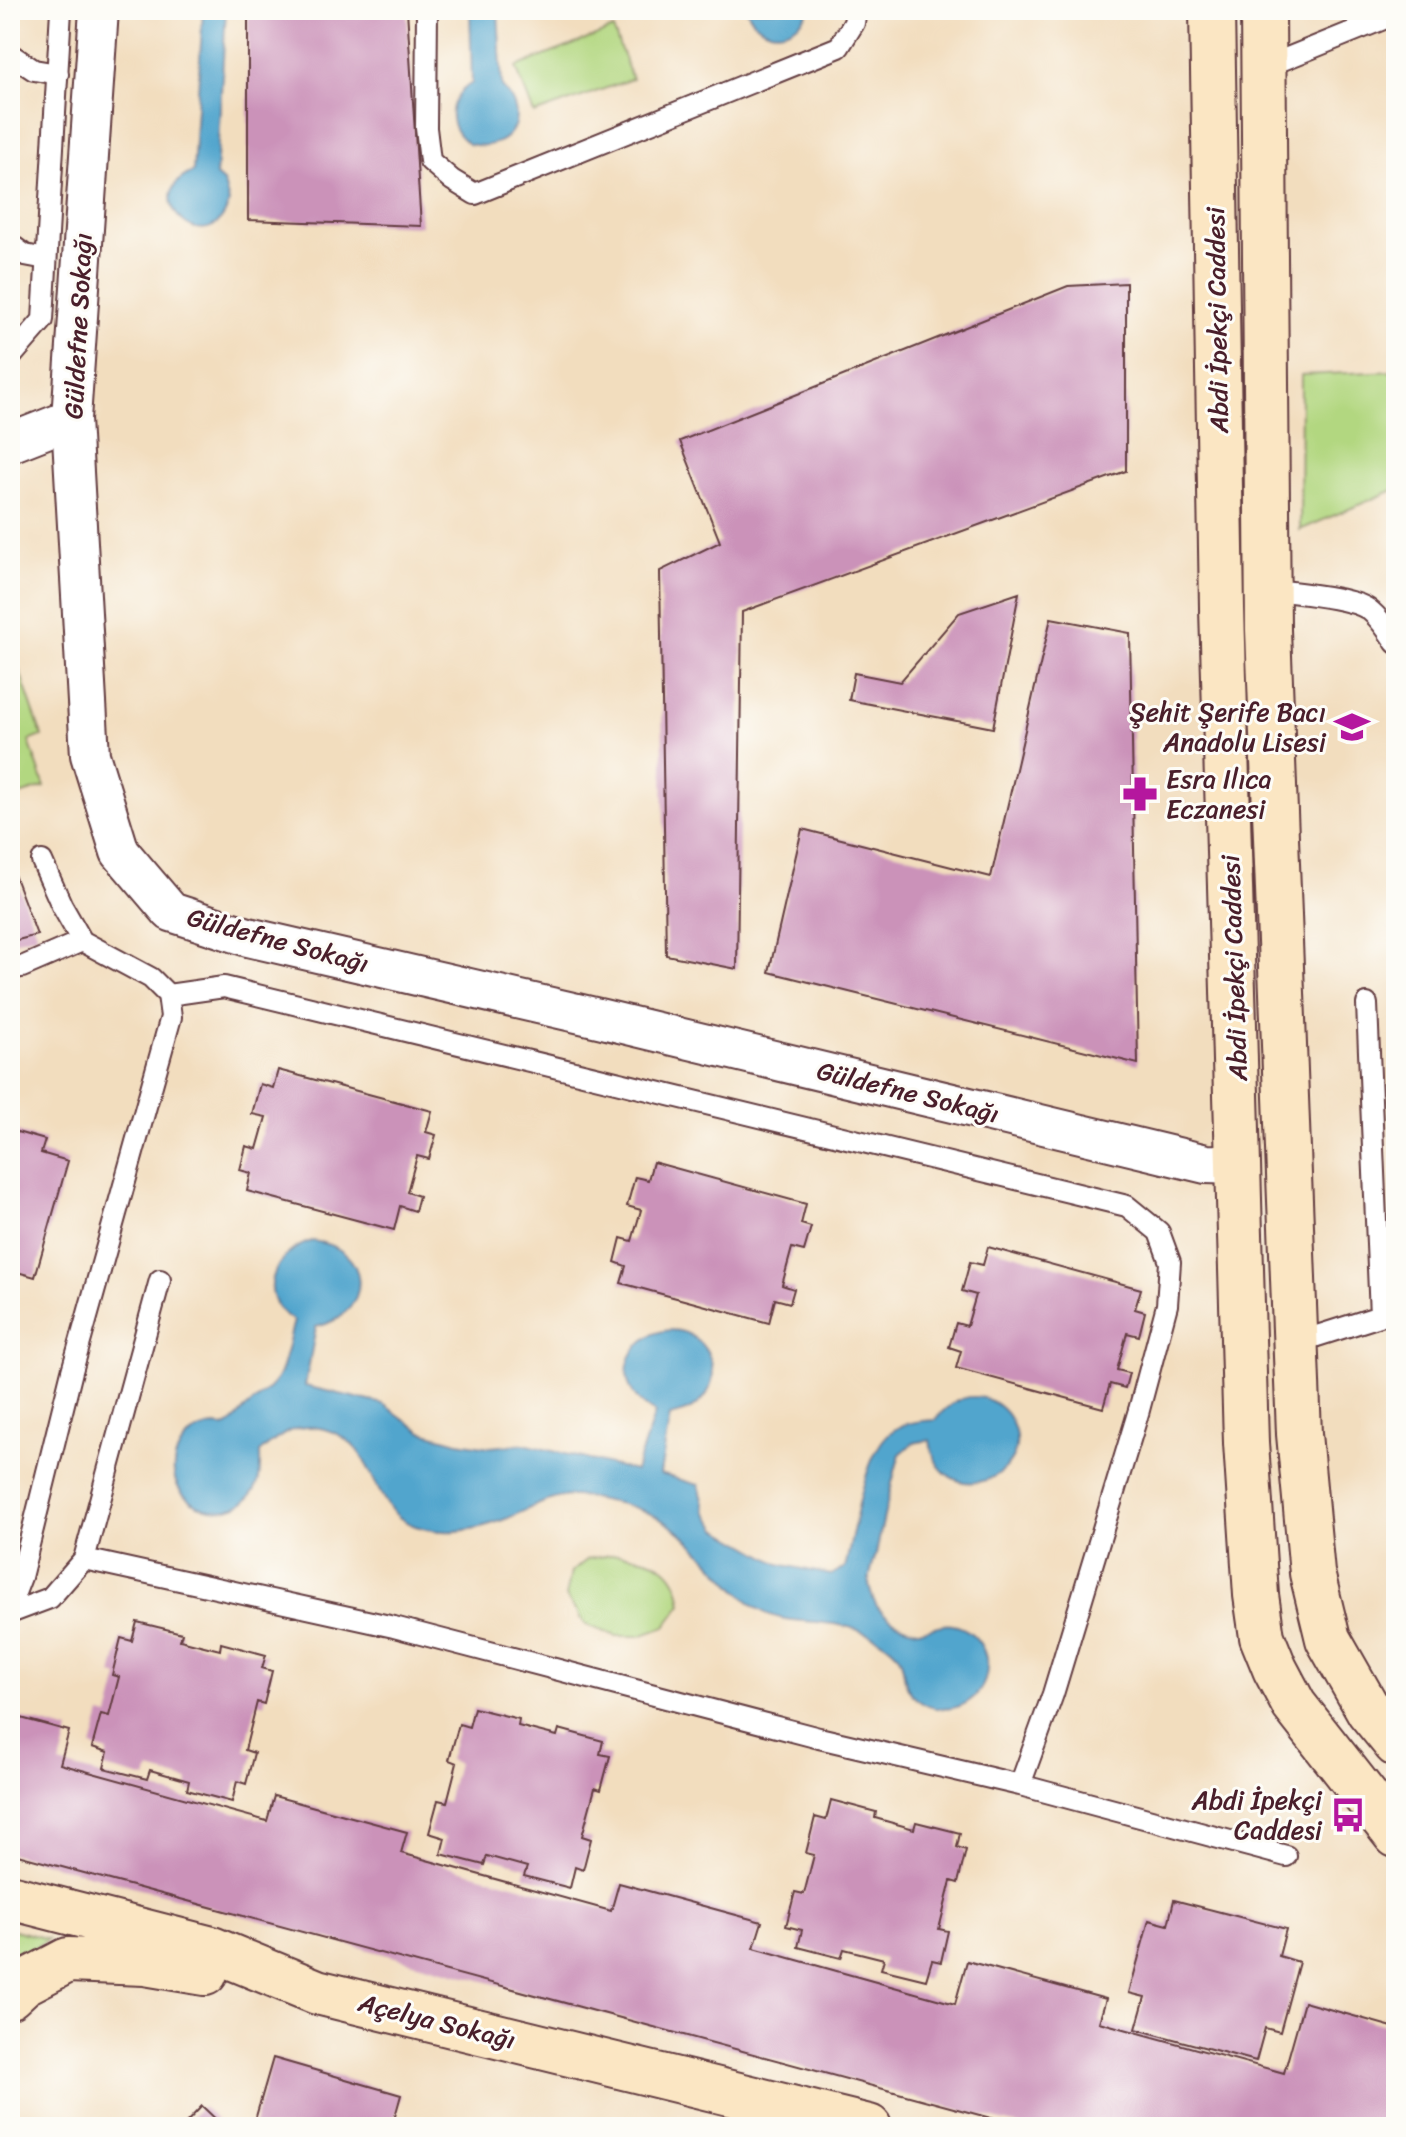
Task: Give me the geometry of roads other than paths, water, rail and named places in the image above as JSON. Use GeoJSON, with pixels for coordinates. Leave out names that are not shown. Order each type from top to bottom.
{"type":"FeatureCollection","features":[{"type":"Feature","properties":{"kind":"street","name":"Güldefne Sokağı"},"geometry":{"type":"LineString","coordinates":[[99,10],[71,419],[90,755],[120,852],[171,912],[248,937],[1206,1164],[1240,1165]]}},
{"type":"Feature","properties":{"kind":"street","name":"Abdi İpekçi Caddesi"},"geometry":{"type":"LineString","coordinates":[[1212,10],[1222,608],[1249,1491],[1256,1595],[1262,1637],[1294,1705],[1396,1835]]}},
{"type":"Feature","properties":{"kind":"street","name":"Abdi İpekçi Caddesi"},"geometry":{"type":"LineString","coordinates":[[1263,10],[1268,630],[1299,1434],[1312,1573],[1328,1639],[1369,1711],[1396,1744]]}},
{"type":"Feature","properties":{"kind":"street"},"geometry":{"type":"LineString","coordinates":[[10,443],[71,419]]}},
{"type":"Feature","properties":{"kind":"street"},"geometry":{"type":"LineString","coordinates":[[1240,1165],[1288,1165]]}},
{"type":"Feature","properties":{"kind":"street","name":"Açelya Sokağı"},"geometry":{"type":"LineString","coordinates":[[10,1897],[212,1949],[317,1992],[869,2127]]}},
{"type":"Feature","properties":{"kind":"street"},"geometry":{"type":"LineString","coordinates":[[10,1996],[24,1983],[68,1960],[145,1963],[317,1992]]}},
{"type":"Feature","properties":{"kind":"lane"},"geometry":{"type":"LineString","coordinates":[[10,358],[43,320],[61,10]]}},
{"type":"Feature","properties":{"kind":"lane"},"geometry":{"type":"LineString","coordinates":[[427,10],[426,128],[430,161],[475,194],[839,47],[854,23],[856,10]]}},
{"type":"Feature","properties":{"kind":"lane"},"geometry":{"type":"LineString","coordinates":[[1263,68],[1396,14]]}},
{"type":"Feature","properties":{"kind":"lane"},"geometry":{"type":"LineString","coordinates":[[10,54],[34,70],[58,74]]}},
{"type":"Feature","properties":{"kind":"lane"},"geometry":{"type":"LineString","coordinates":[[10,244],[25,255],[46,259]]}},
{"type":"Feature","properties":{"kind":"lane"},"geometry":{"type":"LineString","coordinates":[[1269,589],[1365,607],[1380,620],[1396,643]]}},
{"type":"Feature","properties":{"kind":"lane"},"geometry":{"type":"LineString","coordinates":[[10,1606],[21,1577],[72,1371],[171,1017],[168,995],[151,978],[82,941],[42,861]]}},
{"type":"Feature","properties":{"kind":"lane"},"geometry":{"type":"LineString","coordinates":[[10,969],[22,967],[82,941]]}},
{"type":"Feature","properties":{"kind":"lane"},"geometry":{"type":"LineString","coordinates":[[168,995],[224,987],[1127,1206],[1159,1232],[1170,1262],[1167,1305],[1139,1410],[1053,1694],[1020,1785]]}},
{"type":"Feature","properties":{"kind":"lane"},"geometry":{"type":"LineString","coordinates":[[1295,1343],[1380,1316],[1367,1004]]}},
{"type":"Feature","properties":{"kind":"lane"},"geometry":{"type":"LineString","coordinates":[[10,1613],[50,1598],[84,1559],[160,1280]]}},
{"type":"Feature","properties":{"kind":"lane"},"geometry":{"type":"LineString","coordinates":[[84,1559],[394,1627],[819,1738],[1020,1785],[1286,1856]]}},
{"type":"Feature","properties":{"kind":"water"},"geometry":{"type":"Polygon","coordinates":[[[203,10],[226,10],[216,176],[224,183],[229,202],[220,220],[207,228],[194,227],[182,220],[174,209],[171,196],[177,183],[193,172],[203,10]]]}},
{"type":"Feature","properties":{"kind":"water"},"geometry":{"type":"Polygon","coordinates":[[[470,10],[498,10],[502,87],[511,98],[515,110],[516,121],[505,138],[483,145],[469,144],[461,137],[452,113],[457,97],[472,83],[470,10]]]}},
{"type":"Feature","properties":{"kind":"water"},"geometry":{"type":"Polygon","coordinates":[[[747,10],[809,10],[795,26],[778,32],[760,27],[747,10]]]}},
{"type":"Feature","properties":{"kind":"water"},"geometry":{"type":"Polygon","coordinates":[[[312,1241],[332,1246],[346,1255],[355,1267],[359,1281],[349,1308],[335,1320],[316,1327],[305,1386],[383,1404],[422,1432],[458,1442],[490,1447],[524,1444],[635,1471],[655,1413],[635,1396],[628,1377],[630,1360],[639,1345],[654,1334],[671,1330],[689,1334],[705,1349],[712,1366],[712,1379],[709,1391],[701,1402],[670,1416],[660,1474],[699,1485],[706,1511],[718,1529],[779,1564],[831,1575],[845,1567],[862,1492],[883,1440],[904,1425],[935,1420],[950,1405],[968,1397],[987,1399],[996,1404],[1009,1417],[1016,1442],[1012,1459],[1000,1472],[985,1480],[967,1482],[951,1477],[937,1463],[930,1440],[913,1443],[900,1454],[869,1583],[877,1606],[901,1624],[918,1630],[953,1625],[971,1634],[978,1641],[986,1660],[985,1680],[980,1690],[973,1698],[954,1708],[934,1708],[924,1704],[909,1690],[901,1660],[886,1644],[848,1627],[783,1619],[767,1614],[741,1594],[686,1537],[659,1518],[626,1505],[571,1496],[546,1501],[498,1522],[468,1530],[436,1531],[406,1522],[392,1511],[357,1450],[343,1437],[324,1429],[297,1429],[260,1452],[258,1483],[249,1498],[236,1507],[221,1510],[205,1508],[191,1501],[180,1491],[174,1476],[177,1452],[195,1432],[232,1423],[276,1380],[294,1321],[274,1300],[273,1276],[287,1255],[312,1241]]]}},
{"type":"Feature","properties":{"kind":"place","name":"Şehit Şerife Bacı Anadolu Lisesi"},"geometry":{"type":"Point","coordinates":[1352,727]}},
{"type":"Feature","properties":{"kind":"place","name":"Esra Ilıca Eczanesi"},"geometry":{"type":"Point","coordinates":[1140,794]}},
{"type":"Feature","properties":{"kind":"place","name":"Abdi İpekçi Caddesi"},"geometry":{"type":"Point","coordinates":[1348,1815]}}]}
